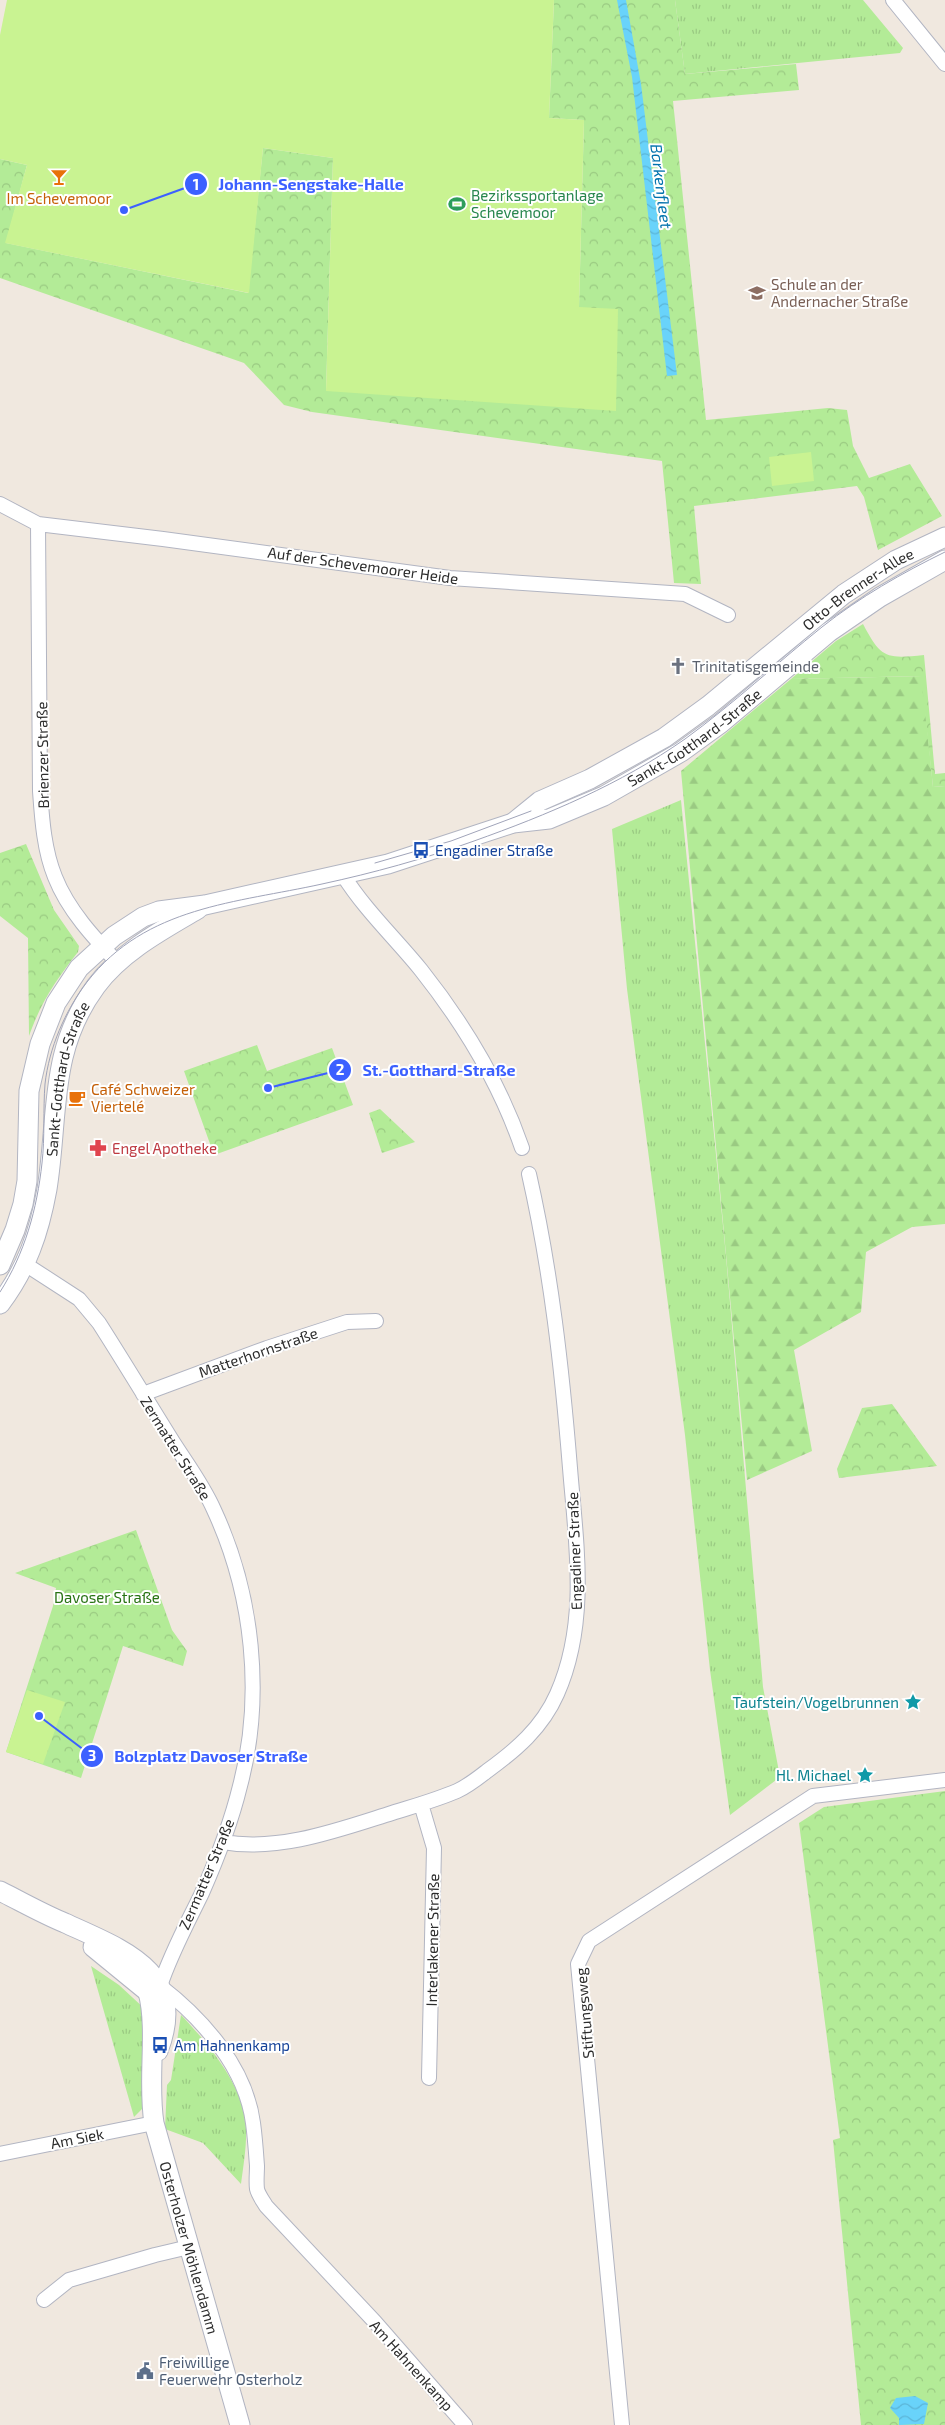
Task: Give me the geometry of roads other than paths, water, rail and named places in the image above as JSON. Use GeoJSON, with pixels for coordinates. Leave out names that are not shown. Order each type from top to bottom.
{"type":"FeatureCollection","features":[{"type":"Feature","properties":{"kind":"street"},"geometry":{"type":"LineString","coordinates":[[893,0],[945,64]]}},
{"type":"Feature","properties":{"kind":"street","name":"Auf der Schevemoorer Heide"},"geometry":{"type":"LineString","coordinates":[[0,504],[38,524],[163,538],[450,578],[685,594],[728,615]]}},
{"type":"Feature","properties":{"kind":"street","name":"Brienzer Straße"},"geometry":{"type":"LineString","coordinates":[[38,524],[40,791],[43,832],[55,877],[73,910],[118,963]]}},
{"type":"Feature","properties":{"kind":"street","name":"Otto-Brenner-Allee"},"geometry":{"type":"LineString","coordinates":[[776,649],[818,613],[867,578],[896,560],[945,537]]}},
{"type":"Feature","properties":{"kind":"street","name":"Otto-Brenner-Allee"},"geometry":{"type":"LineString","coordinates":[[880,596],[945,560]]}},
{"type":"Feature","properties":{"kind":"street","name":"Sankt-Gotthard-Straße"},"geometry":{"type":"LineString","coordinates":[[0,1265],[15,1230],[23,1204],[27,1181],[29,1091],[40,1044],[56,1003],[79,968],[114,936],[144,917],[179,907],[206,905],[343,875],[401,860],[513,823],[548,819],[604,796],[681,752],[721,724],[829,632],[880,596]]}},
{"type":"Feature","properties":{"kind":"street","name":"Sankt-Gotthard-Straße"},"geometry":{"type":"LineString","coordinates":[[513,823],[540,801],[590,779],[664,738],[708,706],[776,649]]}},
{"type":"Feature","properties":{"kind":"street"},"geometry":{"type":"LineString","coordinates":[[343,875],[356,896],[421,970],[461,1026],[508,1110],[522,1148]]}},
{"type":"Feature","properties":{"kind":"street","name":"Sankt-Gotthard-Straße"},"geometry":{"type":"LineString","coordinates":[[0,1304],[18,1280],[37,1232],[47,1189],[53,1116],[62,1056],[69,1034],[82,1006],[97,984],[118,963],[165,928],[206,905]]}},
{"type":"Feature","properties":{"kind":"street","name":"Engadiner Straße"},"geometry":{"type":"LineString","coordinates":[[223,1842],[246,1846],[284,1842],[345,1828],[459,1790],[520,1747],[537,1726],[557,1695],[574,1640],[578,1613],[577,1562],[563,1376],[550,1276],[529,1174]]}},
{"type":"Feature","properties":{"kind":"street","name":"Zermatter Straße"},"geometry":{"type":"LineString","coordinates":[[25,1264],[79,1299],[99,1323],[200,1483],[214,1511],[238,1576],[250,1637],[253,1702],[250,1744],[240,1787],[223,1842],[202,1893],[154,1989]]}},
{"type":"Feature","properties":{"kind":"street","name":"Matterhornstraße"},"geometry":{"type":"LineString","coordinates":[[143,1394],[220,1365],[347,1322],[376,1321]]}},
{"type":"Feature","properties":{"kind":"street","name":"Stiftungsweg"},"geometry":{"type":"LineString","coordinates":[[622,2425],[578,1964],[589,1941],[813,1796],[945,1780]]}},
{"type":"Feature","properties":{"kind":"street","name":"Interlakener Straße"},"geometry":{"type":"LineString","coordinates":[[421,1804],[434,1848],[429,2078]]}},
{"type":"Feature","properties":{"kind":"street"},"geometry":{"type":"LineString","coordinates":[[0,1891],[66,1924],[102,1938],[138,1962],[154,1976],[154,1989]]}},
{"type":"Feature","properties":{"kind":"street","name":"Osterholzer Möhlendamm"},"geometry":{"type":"LineString","coordinates":[[154,1989],[166,1999],[163,2032],[150,2070],[154,2123],[240,2425]]}},
{"type":"Feature","properties":{"kind":"street","name":"Am Hahnenkamp"},"geometry":{"type":"LineString","coordinates":[[154,1989],[185,2004],[207,2029],[235,2071],[245,2091],[253,2126],[257,2190],[266,2206],[370,2317],[465,2425]]}},
{"type":"Feature","properties":{"kind":"street","name":"Am Siek"},"geometry":{"type":"LineString","coordinates":[[0,2154],[154,2123]]}},
{"type":"Feature","properties":{"kind":"street"},"geometry":{"type":"LineString","coordinates":[[44,2300],[69,2280],[155,2255],[189,2248]]}},
{"type":"Feature","properties":{"kind":"water"},"geometry":{"type":"Polygon","coordinates":[[[617,0],[626,0],[641,84],[677,375],[667,376],[632,77],[617,0]]]}},
{"type":"Feature","properties":{"kind":"water"},"geometry":{"type":"Polygon","coordinates":[[[915,2396],[928,2403],[924,2424],[899,2425],[899,2418],[890,2408],[896,2398],[915,2396]]]}},
{"type":"Feature","properties":{"kind":"tram line"},"geometry":{"type":"LineString","coordinates":[[0,1292],[23,1246],[37,1197],[43,1153],[45,1084],[54,1044],[59,1030],[79,993],[111,957],[137,937],[165,923],[194,912],[225,903],[341,880],[417,860],[501,831],[583,797],[635,770],[685,739],[836,616],[882,586],[945,552]]}},
{"type":"Feature","properties":{"kind":"tram line"},"geometry":{"type":"LineString","coordinates":[[375,863],[451,841],[531,811]]}},
{"type":"Feature","properties":{"kind":"place","name":"Im Schevemoor"},"geometry":{"type":"Point","coordinates":[59,177]}},
{"type":"Feature","properties":{"kind":"place","name":"Bezirkssportanlage Schevemoor"},"geometry":{"type":"Point","coordinates":[457,204]}},
{"type":"Feature","properties":{"kind":"place","name":"Johann-Sengstake-Halle"},"geometry":{"type":"Point","coordinates":[124,210]}},
{"type":"Feature","properties":{"kind":"place","name":"Schule an der Andernacher Straße"},"geometry":{"type":"Point","coordinates":[757,293]}},
{"type":"Feature","properties":{"kind":"place","name":"Trinitatisgemeinde"},"geometry":{"type":"Point","coordinates":[678,666]}},
{"type":"Feature","properties":{"kind":"place","name":"Engadiner Straße"},"geometry":{"type":"Point","coordinates":[421,850]}},
{"type":"Feature","properties":{"kind":"place","name":"St.-Gotthard-Straße"},"geometry":{"type":"Point","coordinates":[268,1088]}},
{"type":"Feature","properties":{"kind":"place","name":"Café Schweizer Viertelé"},"geometry":{"type":"Point","coordinates":[77,1098]}},
{"type":"Feature","properties":{"kind":"place","name":"Engel Apotheke"},"geometry":{"type":"Point","coordinates":[98,1148]}},
{"type":"Feature","properties":{"kind":"place","name":"Taufstein/Vogelbrunnen"},"geometry":{"type":"Point","coordinates":[913,1702]}},
{"type":"Feature","properties":{"kind":"place","name":"Bolzplatz Davoser Straße"},"geometry":{"type":"Point","coordinates":[39,1716]}},
{"type":"Feature","properties":{"kind":"place","name":"Hl. Michael"},"geometry":{"type":"Point","coordinates":[865,1775]}},
{"type":"Feature","properties":{"kind":"place","name":"Am Hahnenkamp"},"geometry":{"type":"Point","coordinates":[160,2045]}},
{"type":"Feature","properties":{"kind":"place","name":"Freiwillige Feuerwehr Osterholz"},"geometry":{"type":"Point","coordinates":[145,2371]}},
{"type":"Feature","properties":{"kind":"water label","name":"Barkenfleet"},"geometry":{"type":"Point","coordinates":[662,186]}},
{"type":"Feature","properties":{"kind":"park label","name":"Davoser Straße"},"geometry":{"type":"Point","coordinates":[107,1597]}}]}
